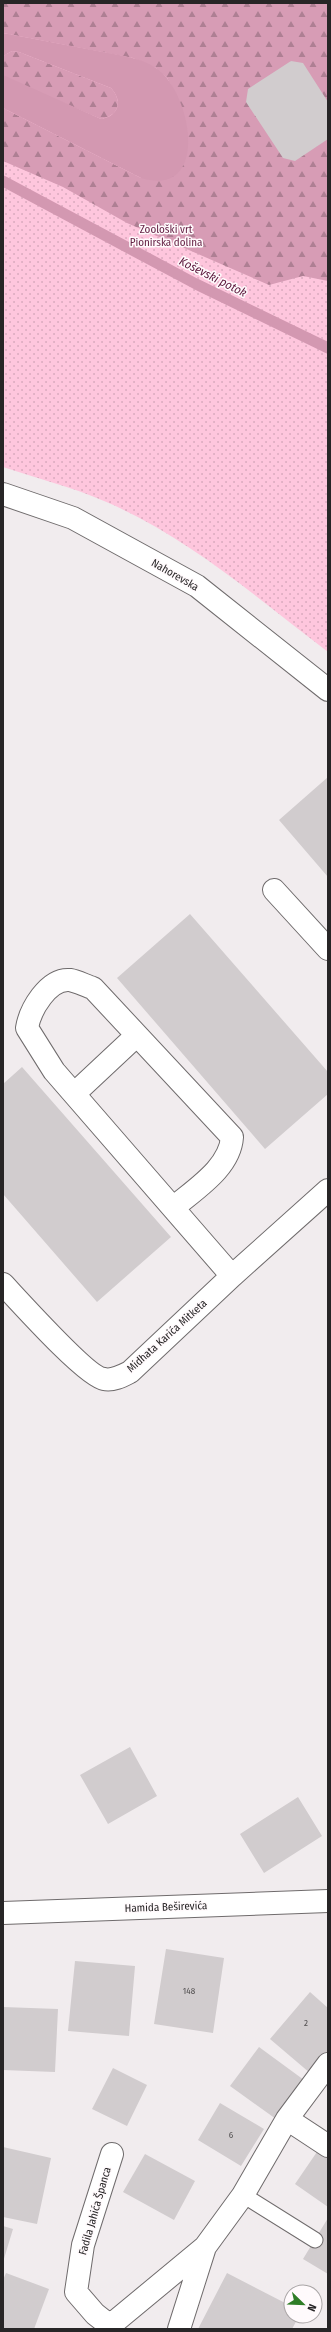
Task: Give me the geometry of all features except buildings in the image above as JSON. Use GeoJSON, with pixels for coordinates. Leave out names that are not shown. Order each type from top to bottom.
{"type":"FeatureCollection","features":[{"type":"Feature","properties":{"kind":"street","name":"Nahorevska"},"geometry":{"type":"LineString","coordinates":[[3,494],[73,518],[197,586],[328,690]]}},
{"type":"Feature","properties":{"kind":"street"},"geometry":{"type":"LineString","coordinates":[[274,890],[328,949]]}},
{"type":"Feature","properties":{"kind":"street"},"geometry":{"type":"LineString","coordinates":[[173,1208],[220,1165],[231,1147],[232,1137],[136,1036],[93,988],[69,980],[57,982],[34,1004],[27,1028],[54,1071],[232,1276]]}},
{"type":"Feature","properties":{"kind":"street"},"geometry":{"type":"LineString","coordinates":[[74,1094],[136,1036]]}},
{"type":"Feature","properties":{"kind":"street","name":"Midhata Karića Mitketa"},"geometry":{"type":"LineString","coordinates":[[3,1284],[83,1365],[103,1379],[116,1378],[130,1372],[232,1276],[328,1190]]}},
{"type":"Feature","properties":{"kind":"street","name":"Hamida Beširevića"},"geometry":{"type":"LineString","coordinates":[[3,1913],[328,1901]]}},
{"type":"Feature","properties":{"kind":"street","name":"Fadila Jahića Španca"},"geometry":{"type":"LineString","coordinates":[[112,2154],[83,2246],[76,2292],[108,2327],[205,2247],[243,2195],[287,2119],[328,2064]]}},
{"type":"Feature","properties":{"kind":"street"},"geometry":{"type":"LineString","coordinates":[[287,2119],[328,2146]]}},
{"type":"Feature","properties":{"kind":"street","name":"Fadila Jahića Španca"},"geometry":{"type":"LineString","coordinates":[[179,2329],[205,2247]]}},
{"type":"Feature","properties":{"kind":"lane"},"geometry":{"type":"LineString","coordinates":[[243,2195],[315,2240]]}},
{"type":"Feature","properties":{"kind":"green space","name":"Zoološki vrt Pionirska dolina"},"geometry":{"type":"Polygon","coordinates":[[[3,3],[328,3],[328,652],[220,569],[193,550],[135,515],[92,496],[3,467],[3,3]]]}},
{"type":"Feature","properties":{"kind":"green space"},"geometry":{"type":"Polygon","coordinates":[[[3,3],[328,3],[328,281],[303,276],[269,285],[127,223],[63,187],[3,161],[3,108],[141,178],[176,94],[167,78],[156,68],[133,58],[3,33],[3,3]]]}},
{"type":"Feature","properties":{"kind":"green space"},"geometry":{"type":"Polygon","coordinates":[[[12,51],[19,52],[111,88],[115,93],[118,103],[115,111],[112,115],[101,119],[8,79],[3,75],[3,56],[12,51]]]}},
{"type":"Feature","properties":{"kind":"shaded area"},"geometry":{"type":"Polygon","coordinates":[[[3,33],[128,57],[143,61],[156,68],[169,80],[179,98],[186,119],[188,140],[186,159],[178,173],[163,180],[141,178],[3,108],[3,75],[101,119],[112,115],[118,103],[115,93],[111,88],[19,52],[12,51],[3,56],[3,33]]]}},
{"type":"Feature","properties":{"kind":"waterway","name":"Koševski potok"},"geometry":{"type":"LineString","coordinates":[[3,181],[196,284],[328,348]]}}]}
